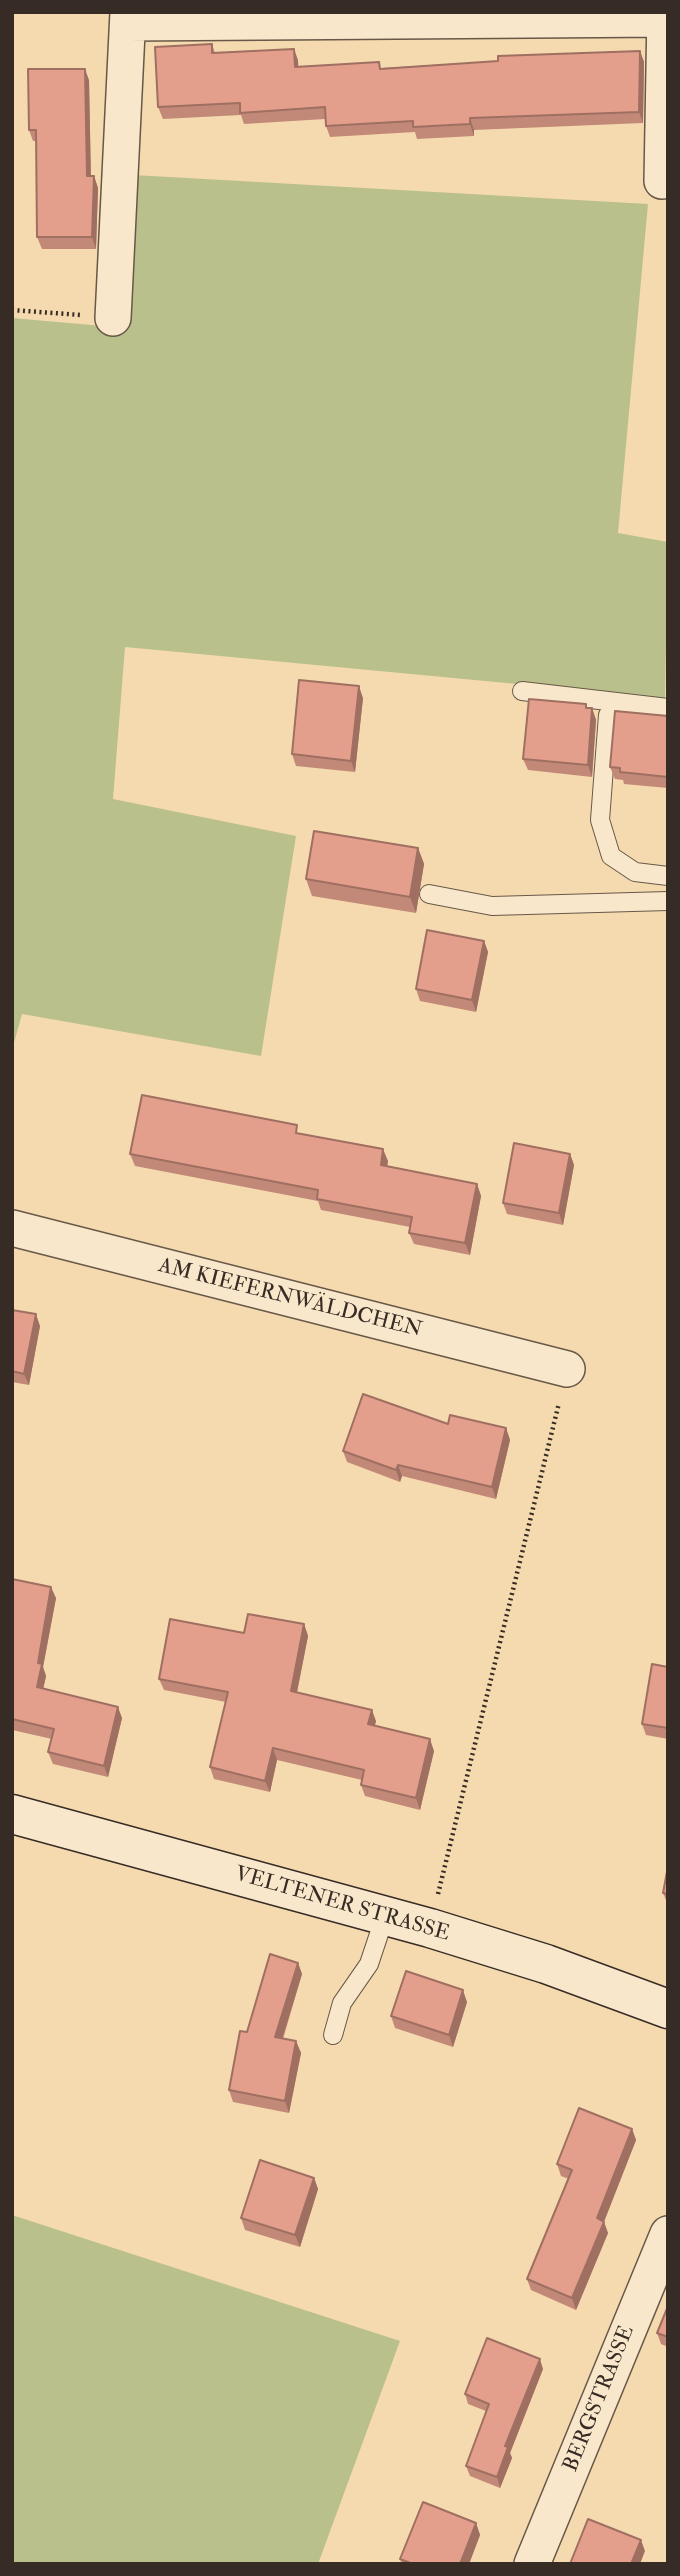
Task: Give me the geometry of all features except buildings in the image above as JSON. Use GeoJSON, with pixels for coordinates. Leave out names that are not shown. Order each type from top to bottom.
{"type":"FeatureCollection","features":[{"type":"Feature","properties":{"kind":"main road","name":"VELTENER STRASSE"},"geometry":{"type":"LineString","coordinates":[[12,1814],[430,1928],[546,1964],[668,2009]]}},
{"type":"Feature","properties":{"kind":"street"},"geometry":{"type":"LineString","coordinates":[[113,318],[128,18],[665,16],[662,181]]}},
{"type":"Feature","properties":{"kind":"street","name":"AM KIEFERNWÄLDCHEN"},"geometry":{"type":"LineString","coordinates":[[12,1228],[567,1369]]}},
{"type":"Feature","properties":{"kind":"street","name":"BERGSTRASSE"},"geometry":{"type":"LineString","coordinates":[[533,2564],[668,2234]]}},
{"type":"Feature","properties":{"kind":"lane"},"geometry":{"type":"LineString","coordinates":[[522,691],[668,708]]}},
{"type":"Feature","properties":{"kind":"lane"},"geometry":{"type":"LineString","coordinates":[[608,715],[600,820],[611,856],[635,872],[668,876]]}},
{"type":"Feature","properties":{"kind":"lane"},"geometry":{"type":"LineString","coordinates":[[429,894],[492,906],[668,901]]}},
{"type":"Feature","properties":{"kind":"lane"},"geometry":{"type":"LineString","coordinates":[[332,2035],[342,2003],[369,1964],[384,1916]]}},
{"type":"Feature","properties":{"kind":"path"},"geometry":{"type":"LineString","coordinates":[[12,310],[113,318]]}},
{"type":"Feature","properties":{"kind":"path"},"geometry":{"type":"LineString","coordinates":[[430,1928],[567,1369]]}},
{"type":"Feature","properties":{"kind":"green space"},"geometry":{"type":"Polygon","coordinates":[[[134,175],[648,204],[618,533],[668,542],[665,698],[125,647],[113,799],[296,836],[261,1056],[22,1014],[12,1050],[12,318],[126,328],[134,175]]]}},
{"type":"Feature","properties":{"kind":"green space"},"geometry":{"type":"Polygon","coordinates":[[[12,2215],[400,2341],[318,2564],[12,2564],[12,2215]]]}}]}
